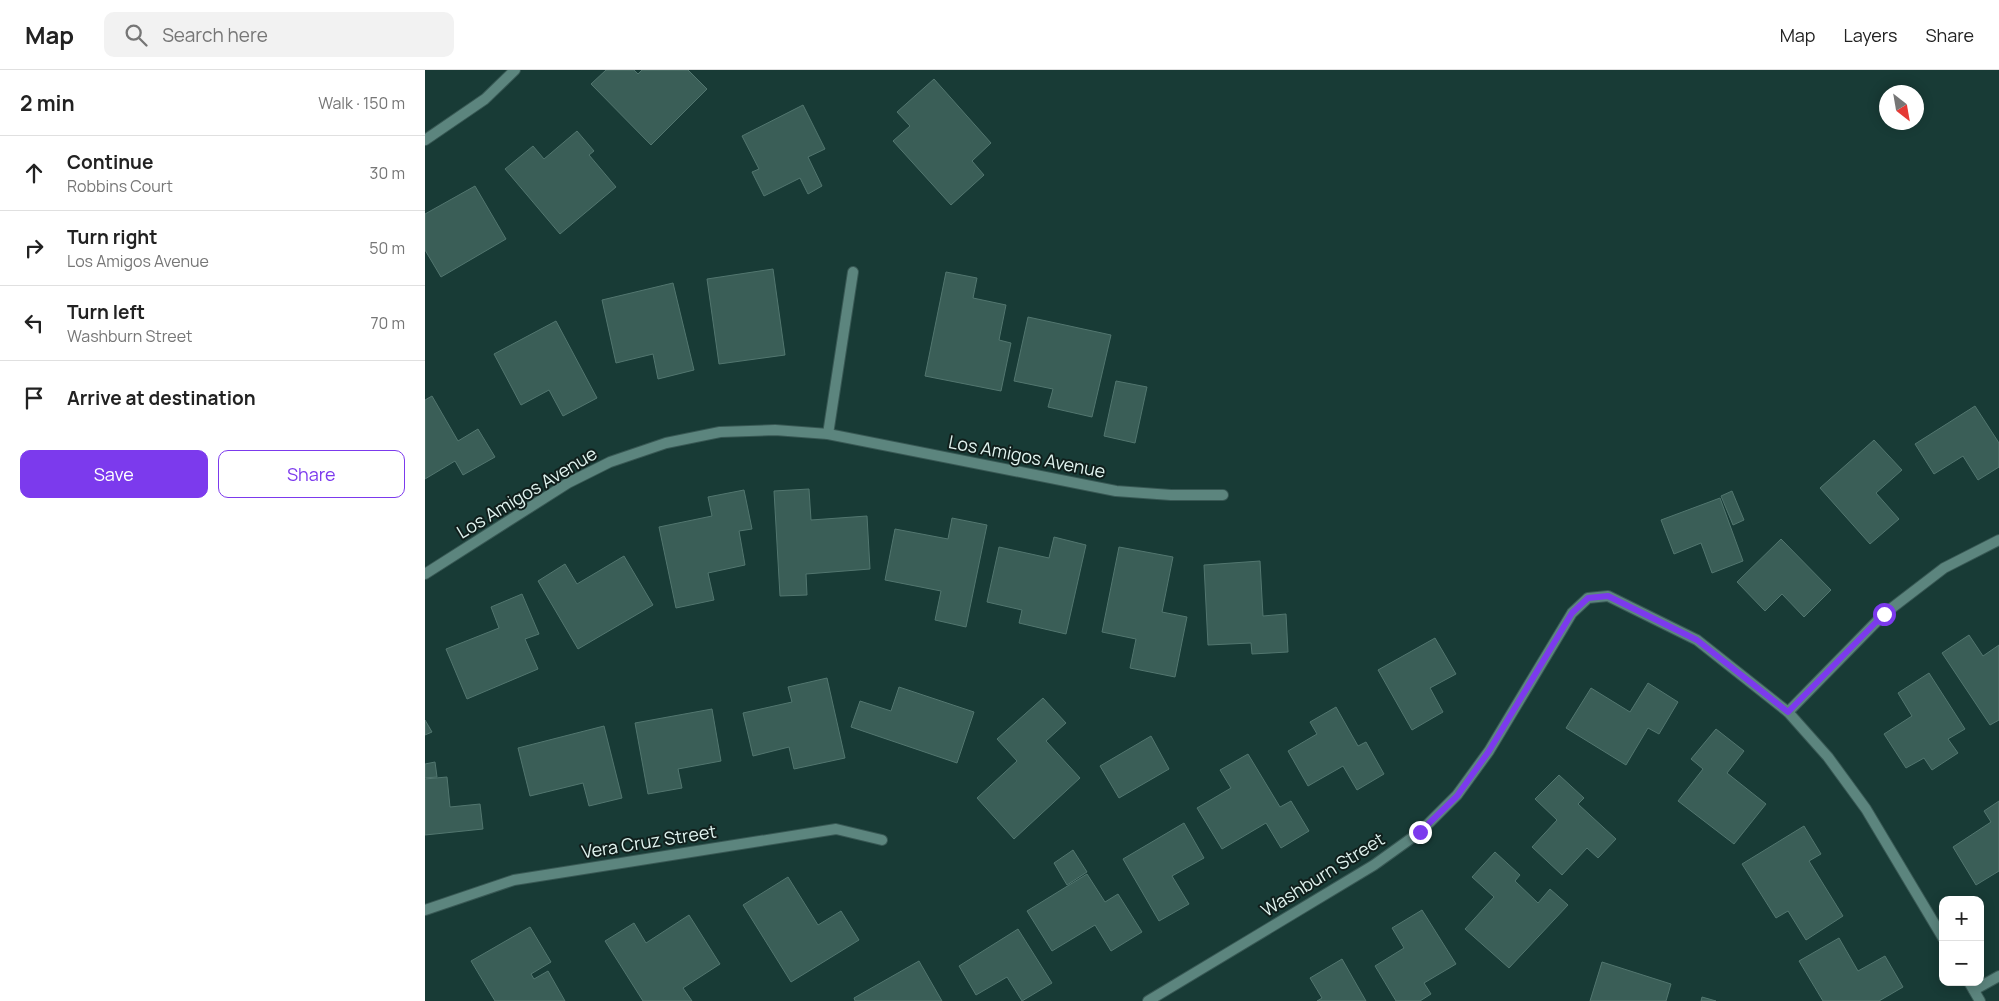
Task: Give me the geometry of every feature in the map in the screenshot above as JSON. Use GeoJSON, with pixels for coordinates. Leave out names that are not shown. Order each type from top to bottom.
{"type":"FeatureCollection","features":[{"type":"Feature","properties":{"kind":"street"},"geometry":{"type":"LineString","coordinates":[[425,140],[485,99],[515,70]]}},
{"type":"Feature","properties":{"kind":"street"},"geometry":{"type":"LineString","coordinates":[[828,434],[853,272]]}},
{"type":"Feature","properties":{"kind":"street","name":"Los Amigos Avenue"},"geometry":{"type":"LineString","coordinates":[[425,574],[568,483],[619,459],[666,443],[720,432],[775,430],[828,434],[1116,491],[1171,495],[1223,495]]}},
{"type":"Feature","properties":{"kind":"street"},"geometry":{"type":"LineString","coordinates":[[1939,931],[1866,809],[1828,757],[1788,712],[1884,614],[1944,568],[1999,540]]}},
{"type":"Feature","properties":{"kind":"street","name":"Washburn Street"},"geometry":{"type":"LineString","coordinates":[[1147,1001],[1374,865],[1420,832],[1457,796],[1489,751],[1572,613],[1588,598],[1608,596],[1697,640],[1788,712]]}},
{"type":"Feature","properties":{"kind":"street","name":"Vera Cruz Street"},"geometry":{"type":"LineString","coordinates":[[425,910],[514,880],[836,829],[882,840]]}},
{"type":"Feature","properties":{"kind":"street"},"geometry":{"type":"LineString","coordinates":[[1984,981],[1999,976]]}},
{"type":"Feature","properties":{"kind":"street"},"geometry":{"type":"LineString","coordinates":[[1971,986],[1980,1001]]}},
{"type":"Feature","properties":{"kind":"building"},"geometry":{"type":"Polygon","coordinates":[[[606,70],[634,70],[638,74],[642,70],[688,70],[707,89],[651,145],[591,84],[606,70]]]}},
{"type":"Feature","properties":{"kind":"building"},"geometry":{"type":"Polygon","coordinates":[[[934,79],[991,143],[972,161],[984,175],[951,205],[893,141],[910,126],[897,112],[934,79]]]}},
{"type":"Feature","properties":{"kind":"building"},"geometry":{"type":"Polygon","coordinates":[[[803,105],[825,149],[808,157],[822,186],[808,194],[800,178],[764,196],[752,172],[759,169],[742,136],[803,105]]]}},
{"type":"Feature","properties":{"kind":"building"},"geometry":{"type":"Polygon","coordinates":[[[577,131],[594,151],[589,155],[616,187],[560,234],[505,169],[533,146],[544,159],[577,131]]]}},
{"type":"Feature","properties":{"kind":"building"},"geometry":{"type":"Polygon","coordinates":[[[475,186],[506,239],[441,277],[425,250],[425,214],[475,186]]]}},
{"type":"Feature","properties":{"kind":"building"},"geometry":{"type":"Polygon","coordinates":[[[773,269],[785,355],[719,364],[707,279],[773,269]]]}},
{"type":"Feature","properties":{"kind":"building"},"geometry":{"type":"Polygon","coordinates":[[[946,272],[977,278],[973,298],[1006,305],[999,340],[1011,343],[1001,391],[925,376],[946,272]]]}},
{"type":"Feature","properties":{"kind":"building"},"geometry":{"type":"Polygon","coordinates":[[[673,283],[694,370],[658,379],[653,354],[616,363],[602,300],[673,283]]]}},
{"type":"Feature","properties":{"kind":"building"},"geometry":{"type":"Polygon","coordinates":[[[1028,317],[1111,335],[1092,417],[1048,407],[1053,389],[1014,381],[1028,317]]]}},
{"type":"Feature","properties":{"kind":"building"},"geometry":{"type":"Polygon","coordinates":[[[556,321],[597,398],[563,416],[549,390],[521,405],[494,354],[556,321]]]}},
{"type":"Feature","properties":{"kind":"building"},"geometry":{"type":"Polygon","coordinates":[[[1116,381],[1147,387],[1135,443],[1104,436],[1116,381]]]}},
{"type":"Feature","properties":{"kind":"building"},"geometry":{"type":"Polygon","coordinates":[[[432,396],[458,441],[478,429],[495,457],[463,475],[455,461],[425,479],[425,400],[432,396]]]}},
{"type":"Feature","properties":{"kind":"building"},"geometry":{"type":"Polygon","coordinates":[[[1975,406],[1999,443],[1999,467],[1978,480],[1963,456],[1934,474],[1915,444],[1975,406]]]}},
{"type":"Feature","properties":{"kind":"building"},"geometry":{"type":"Polygon","coordinates":[[[1874,440],[1902,470],[1876,493],[1899,519],[1870,544],[1820,488],[1874,440]]]}},
{"type":"Feature","properties":{"kind":"building"},"geometry":{"type":"Polygon","coordinates":[[[809,489],[811,520],[867,516],[870,569],[806,574],[807,595],[780,596],[774,491],[809,489]]]}},
{"type":"Feature","properties":{"kind":"building"},"geometry":{"type":"Polygon","coordinates":[[[744,490],[752,529],[739,531],[745,565],[708,573],[714,600],[676,608],[659,527],[712,516],[708,497],[744,490]]]}},
{"type":"Feature","properties":{"kind":"building"},"geometry":{"type":"Polygon","coordinates":[[[1732,491],[1744,520],[1733,525],[1721,496],[1732,491]]]}},
{"type":"Feature","properties":{"kind":"building"},"geometry":{"type":"Polygon","coordinates":[[[1720,498],[1743,561],[1712,573],[1701,543],[1674,554],[1661,520],[1720,498]]]}},
{"type":"Feature","properties":{"kind":"building"},"geometry":{"type":"Polygon","coordinates":[[[952,518],[987,525],[966,627],[935,620],[941,591],[885,580],[895,529],[948,539],[952,518]]]}},
{"type":"Feature","properties":{"kind":"building"},"geometry":{"type":"Polygon","coordinates":[[[1054,537],[1086,545],[1066,634],[1019,623],[1022,610],[987,602],[999,547],[1049,558],[1054,537]]]}},
{"type":"Feature","properties":{"kind":"building"},"geometry":{"type":"Polygon","coordinates":[[[1781,539],[1831,590],[1804,617],[1782,594],[1765,611],[1737,582],[1781,539]]]}},
{"type":"Feature","properties":{"kind":"building"},"geometry":{"type":"Polygon","coordinates":[[[1119,547],[1173,557],[1162,612],[1187,617],[1175,677],[1130,668],[1136,639],[1102,632],[1119,547]]]}},
{"type":"Feature","properties":{"kind":"building"},"geometry":{"type":"Polygon","coordinates":[[[624,556],[653,605],[578,649],[538,581],[565,564],[577,584],[624,556]]]}},
{"type":"Feature","properties":{"kind":"building"},"geometry":{"type":"Polygon","coordinates":[[[1260,561],[1263,616],[1286,614],[1288,652],[1252,654],[1251,643],[1208,645],[1204,565],[1260,561]]]}},
{"type":"Feature","properties":{"kind":"building"},"geometry":{"type":"Polygon","coordinates":[[[522,594],[539,634],[525,639],[538,669],[467,699],[446,649],[499,628],[491,607],[522,594]]]}},
{"type":"Feature","properties":{"kind":"building"},"geometry":{"type":"Polygon","coordinates":[[[1969,635],[1983,656],[1999,645],[1999,720],[1990,725],[1942,653],[1969,635]]]}},
{"type":"Feature","properties":{"kind":"building"},"geometry":{"type":"Polygon","coordinates":[[[1435,638],[1456,674],[1430,688],[1443,712],[1412,730],[1378,670],[1435,638]]]}},
{"type":"Feature","properties":{"kind":"building"},"geometry":{"type":"Polygon","coordinates":[[[1929,673],[1965,729],[1948,739],[1958,753],[1932,770],[1924,758],[1906,768],[1884,734],[1912,716],[1898,693],[1929,673]]]}},
{"type":"Feature","properties":{"kind":"building"},"geometry":{"type":"Polygon","coordinates":[[[827,678],[845,758],[794,769],[789,747],[753,756],[743,713],[792,702],[788,687],[827,678]]]}},
{"type":"Feature","properties":{"kind":"building"},"geometry":{"type":"Polygon","coordinates":[[[1648,683],[1678,702],[1659,734],[1648,728],[1626,765],[1566,728],[1591,688],[1630,712],[1648,683]]]}},
{"type":"Feature","properties":{"kind":"building"},"geometry":{"type":"Polygon","coordinates":[[[899,687],[974,712],[957,763],[851,727],[860,701],[891,711],[899,687]]]}},
{"type":"Feature","properties":{"kind":"building"},"geometry":{"type":"Polygon","coordinates":[[[1043,698],[1066,723],[1046,741],[1080,778],[1014,839],[977,798],[1017,761],[997,739],[1043,698]]]}},
{"type":"Feature","properties":{"kind":"building"},"geometry":{"type":"Polygon","coordinates":[[[1336,707],[1358,746],[1366,742],[1384,774],[1357,790],[1343,766],[1308,786],[1288,751],[1317,734],[1310,722],[1336,707]]]}},
{"type":"Feature","properties":{"kind":"building"},"geometry":{"type":"Polygon","coordinates":[[[712,709],[721,761],[678,769],[682,788],[648,794],[635,723],[712,709]]]}},
{"type":"Feature","properties":{"kind":"building"},"geometry":{"type":"Polygon","coordinates":[[[425,720],[432,732],[425,735],[425,720]]]}},
{"type":"Feature","properties":{"kind":"building"},"geometry":{"type":"Polygon","coordinates":[[[604,726],[622,798],[589,806],[583,783],[530,796],[518,748],[604,726]]]}},
{"type":"Feature","properties":{"kind":"building"},"geometry":{"type":"Polygon","coordinates":[[[1716,729],[1744,751],[1727,773],[1766,804],[1734,844],[1678,801],[1703,769],[1691,759],[1716,729]]]}},
{"type":"Feature","properties":{"kind":"building"},"geometry":{"type":"Polygon","coordinates":[[[1151,736],[1169,769],[1119,798],[1100,766],[1151,736]]]}},
{"type":"Feature","properties":{"kind":"building"},"geometry":{"type":"Polygon","coordinates":[[[1248,754],[1280,807],[1291,801],[1309,831],[1281,848],[1266,823],[1222,849],[1197,808],[1231,788],[1220,770],[1248,754]]]}},
{"type":"Feature","properties":{"kind":"building"},"geometry":{"type":"Polygon","coordinates":[[[435,762],[437,777],[425,778],[425,764],[435,762]]]}},
{"type":"Feature","properties":{"kind":"building"},"geometry":{"type":"Polygon","coordinates":[[[1559,775],[1584,798],[1578,804],[1616,839],[1598,858],[1587,848],[1562,875],[1532,847],[1557,820],[1535,799],[1559,775]]]}},
{"type":"Feature","properties":{"kind":"building"},"geometry":{"type":"Polygon","coordinates":[[[447,777],[450,807],[480,804],[483,829],[425,835],[425,779],[447,777]]]}},
{"type":"Feature","properties":{"kind":"building"},"geometry":{"type":"Polygon","coordinates":[[[1999,801],[1999,871],[1976,885],[1953,847],[1991,822],[1984,811],[1999,801]]]}},
{"type":"Feature","properties":{"kind":"building"},"geometry":{"type":"Polygon","coordinates":[[[1184,823],[1204,858],[1172,876],[1189,904],[1159,921],[1123,859],[1184,823]]]}},
{"type":"Feature","properties":{"kind":"building"},"geometry":{"type":"Polygon","coordinates":[[[1804,826],[1821,854],[1809,861],[1843,916],[1806,940],[1788,911],[1776,918],[1742,864],[1804,826]]]}},
{"type":"Feature","properties":{"kind":"building"},"geometry":{"type":"Polygon","coordinates":[[[1073,850],[1087,872],[1067,885],[1054,863],[1073,850]]]}},
{"type":"Feature","properties":{"kind":"building"},"geometry":{"type":"Polygon","coordinates":[[[1495,852],[1520,875],[1515,881],[1538,903],[1550,889],[1568,905],[1509,968],[1465,929],[1494,897],[1472,877],[1495,852]]]}},
{"type":"Feature","properties":{"kind":"building"},"geometry":{"type":"Polygon","coordinates":[[[1087,874],[1105,902],[1118,894],[1142,932],[1111,951],[1095,925],[1052,951],[1027,911],[1087,874]]]}},
{"type":"Feature","properties":{"kind":"building"},"geometry":{"type":"Polygon","coordinates":[[[788,877],[818,925],[841,911],[859,940],[791,982],[743,905],[788,877]]]}},
{"type":"Feature","properties":{"kind":"building"},"geometry":{"type":"Polygon","coordinates":[[[1422,910],[1456,964],[1424,983],[1431,994],[1420,1001],[1396,1001],[1375,966],[1404,948],[1392,928],[1422,910]]]}},
{"type":"Feature","properties":{"kind":"building"},"geometry":{"type":"Polygon","coordinates":[[[689,915],[720,964],[683,988],[692,1001],[643,1001],[605,941],[634,923],[646,943],[689,915]]]}},
{"type":"Feature","properties":{"kind":"building"},"geometry":{"type":"Polygon","coordinates":[[[530,927],[551,962],[531,974],[534,979],[548,971],[565,1001],[495,1001],[471,961],[530,927]]]}},
{"type":"Feature","properties":{"kind":"building"},"geometry":{"type":"Polygon","coordinates":[[[1018,929],[1052,983],[1022,1001],[1007,977],[976,995],[959,966],[1018,929]]]}},
{"type":"Feature","properties":{"kind":"building"},"geometry":{"type":"Polygon","coordinates":[[[1839,938],[1858,971],[1885,956],[1903,987],[1879,1001],[1823,1001],[1799,961],[1839,938]]]}},
{"type":"Feature","properties":{"kind":"building"},"geometry":{"type":"Polygon","coordinates":[[[1342,959],[1366,1001],[1317,1001],[1322,998],[1310,978],[1342,959]]]}},
{"type":"Feature","properties":{"kind":"building"},"geometry":{"type":"Polygon","coordinates":[[[919,961],[942,1001],[855,1001],[854,998],[919,961]]]}},
{"type":"Feature","properties":{"kind":"building"},"geometry":{"type":"Polygon","coordinates":[[[1602,962],[1671,984],[1666,1001],[1590,1001],[1602,962]]]}},
{"type":"Feature","properties":{"kind":"building"},"geometry":{"type":"Polygon","coordinates":[[[1702,997],[1716,1001],[1701,1001],[1702,997]]]}},
{"type":"Feature","properties":{"kind":"route"},"geometry":{"type":"LineString","coordinates":[[1420,832],[1457,796],[1489,751],[1572,613],[1588,598],[1608,596],[1697,640],[1788,712],[1884,614]]}}]}
